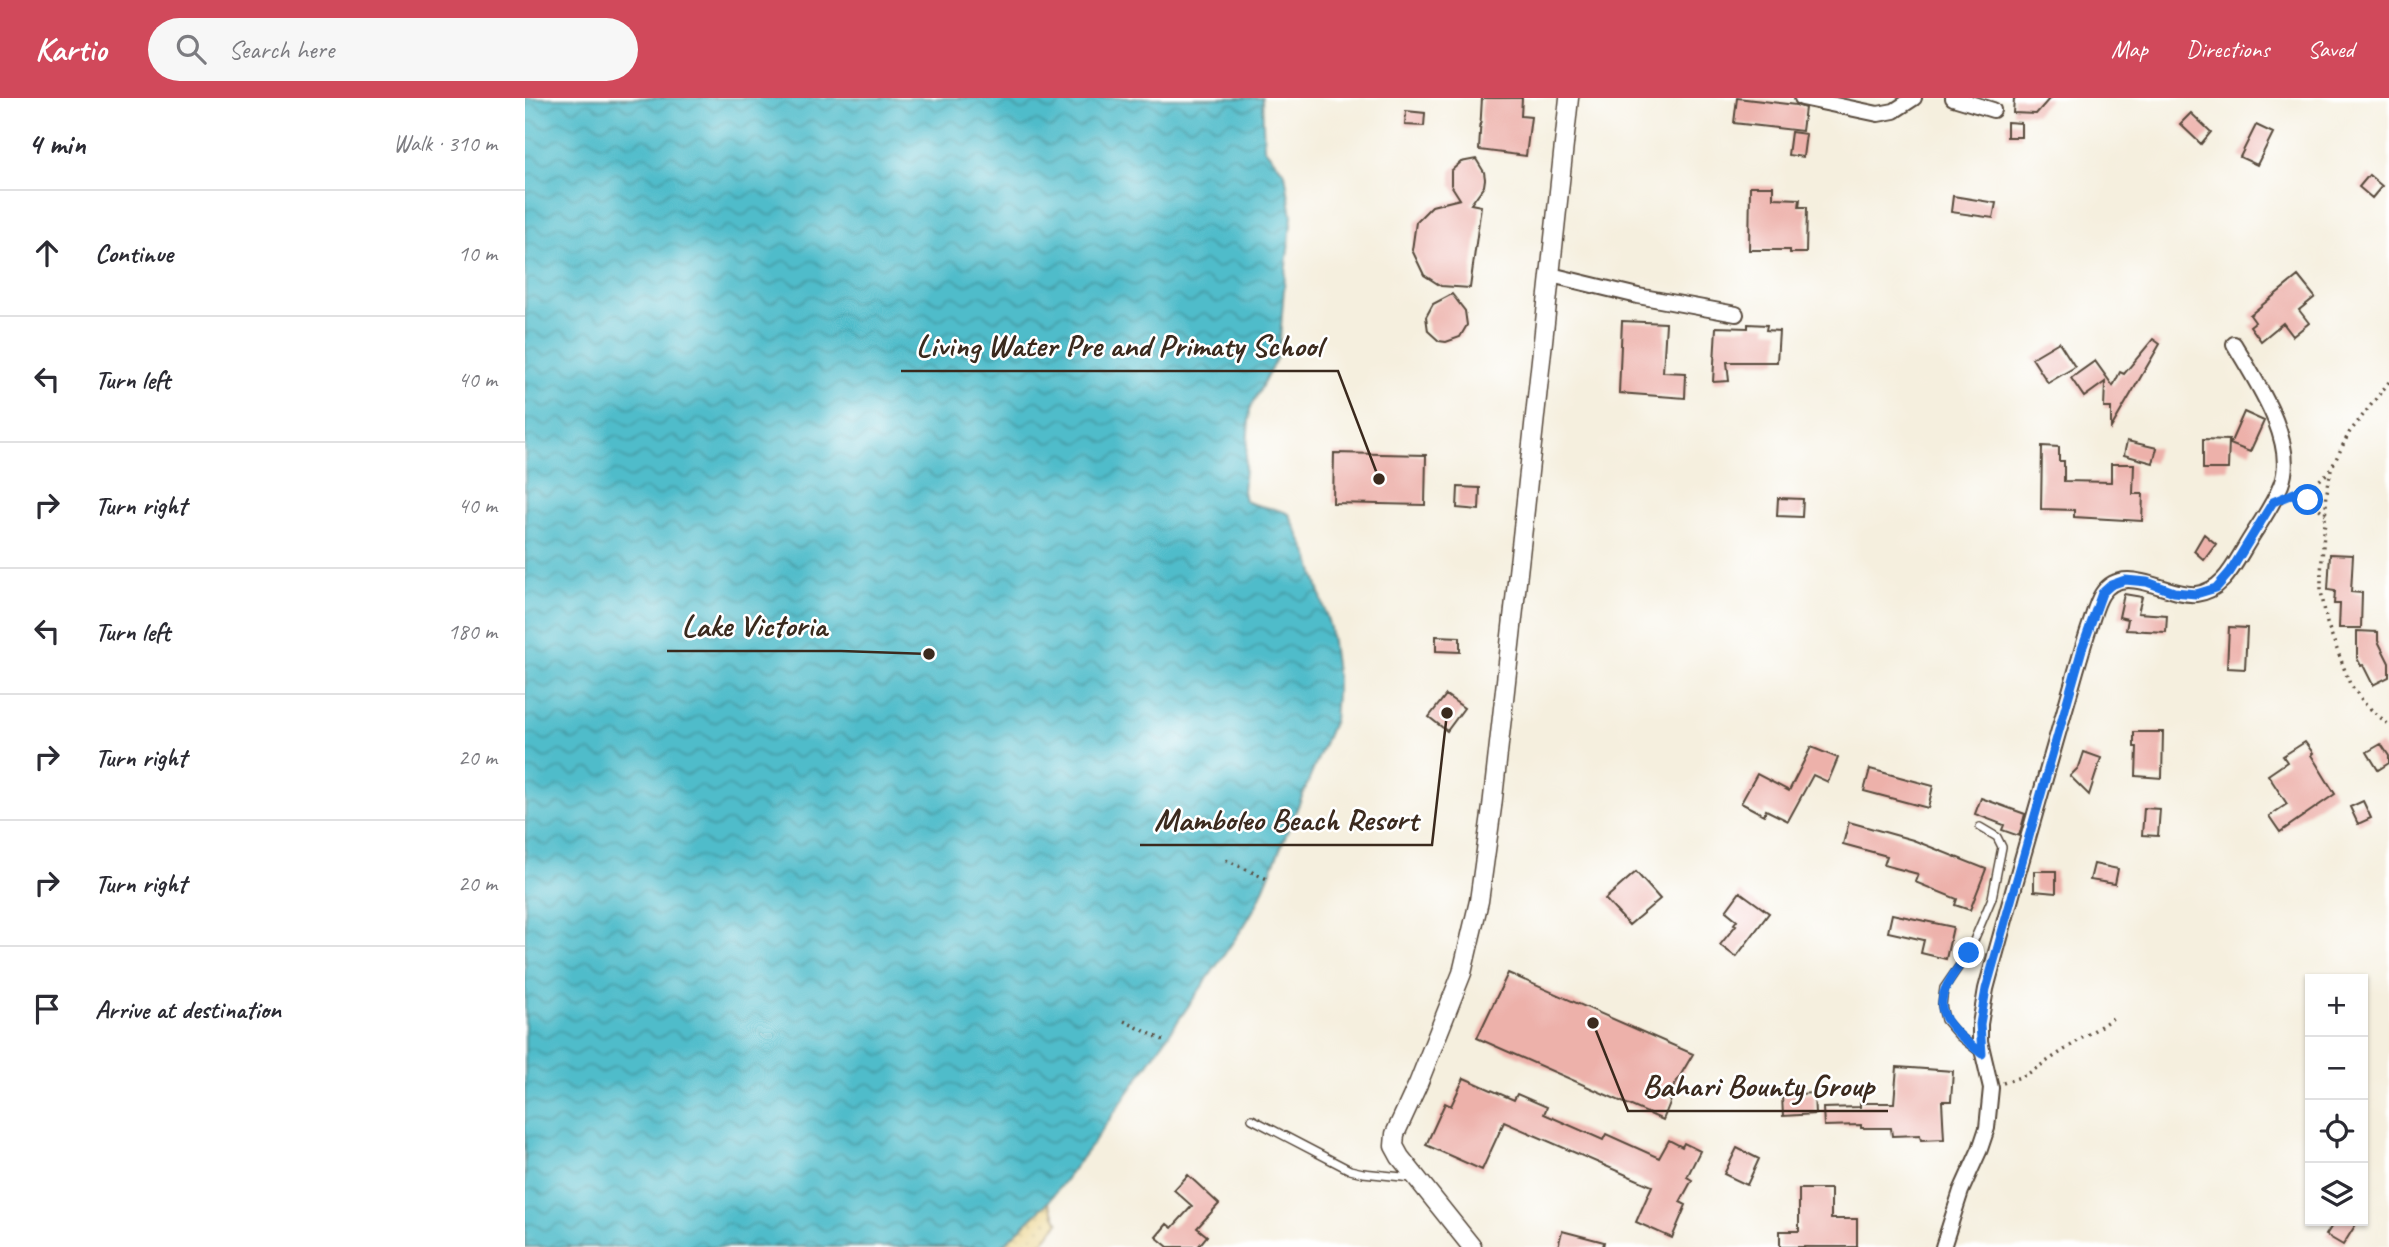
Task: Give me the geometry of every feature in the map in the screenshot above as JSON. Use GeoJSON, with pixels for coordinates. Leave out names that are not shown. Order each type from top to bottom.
{"type":"FeatureCollection","features":[{"type":"Feature","properties":{"kind":"street"},"geometry":{"type":"LineString","coordinates":[[1472,1247],[1416,1178],[1394,1146],[1395,1135],[1462,973],[1479,901],[1569,98]]}},
{"type":"Feature","properties":{"kind":"street"},"geometry":{"type":"LineString","coordinates":[[1802,98],[1878,114],[1895,111],[1914,98]]}},
{"type":"Feature","properties":{"kind":"street"},"geometry":{"type":"LineString","coordinates":[[1953,98],[1993,110]]}},
{"type":"Feature","properties":{"kind":"street"},"geometry":{"type":"LineString","coordinates":[[1551,275],[1638,296],[1735,314]]}},
{"type":"Feature","properties":{"kind":"street"},"geometry":{"type":"LineString","coordinates":[[1943,1247],[1961,1191],[1987,1128],[1991,1085],[1982,1054],[1980,1024],[1986,989],[2082,649],[2102,593],[2111,585],[2125,580],[2147,582],[2174,592],[2196,594],[2216,588],[2230,572],[2273,502],[2284,475],[2284,452],[2272,413],[2234,344]]}},
{"type":"Feature","properties":{"kind":"lane"},"geometry":{"type":"LineString","coordinates":[[1980,827],[1997,837],[2002,847],[1994,885],[1975,940],[1944,988],[1942,1005],[1945,1020],[1982,1054]]}},
{"type":"Feature","properties":{"kind":"lane"},"geometry":{"type":"LineString","coordinates":[[1252,1119],[1349,1170],[1363,1174],[1416,1178]]}},
{"type":"Feature","properties":{"kind":"path"},"geometry":{"type":"LineString","coordinates":[[2389,382],[2349,433],[2332,470],[2327,492],[2321,592],[2327,623],[2350,684],[2366,705],[2389,725]]}},
{"type":"Feature","properties":{"kind":"path"},"geometry":{"type":"LineString","coordinates":[[2273,502],[2315,484],[2332,470]]}},
{"type":"Feature","properties":{"kind":"path"},"geometry":{"type":"LineString","coordinates":[[2297,492],[2326,514]]}},
{"type":"Feature","properties":{"kind":"path"},"geometry":{"type":"LineString","coordinates":[[1226,860],[1267,879]]}},
{"type":"Feature","properties":{"kind":"path"},"geometry":{"type":"LineString","coordinates":[[1991,1085],[2008,1082],[2026,1074],[2116,1016]]}},
{"type":"Feature","properties":{"kind":"path"},"geometry":{"type":"LineString","coordinates":[[1124,1021],[1163,1040]]}},
{"type":"Feature","properties":{"kind":"sand"},"geometry":{"type":"Polygon","coordinates":[[[1048,1202],[1059,1222],[1039,1247],[1001,1247],[1048,1202]]]}},
{"type":"Feature","properties":{"kind":"water"},"geometry":{"type":"Polygon","coordinates":[[[525,98],[1262,98],[1264,148],[1285,173],[1292,216],[1279,353],[1250,409],[1243,491],[1245,501],[1289,514],[1309,556],[1330,628],[1337,680],[1334,720],[1257,904],[1244,926],[1093,1143],[1048,1202],[1001,1247],[525,1247],[525,98]]]}},
{"type":"Feature","properties":{"kind":"building"},"geometry":{"type":"Polygon","coordinates":[[[1482,98],[1522,98],[1521,116],[1531,117],[1526,156],[1479,150],[1482,98]]]}},
{"type":"Feature","properties":{"kind":"building"},"geometry":{"type":"Polygon","coordinates":[[[1737,98],[1805,108],[1802,131],[1734,123],[1737,98]]]}},
{"type":"Feature","properties":{"kind":"building"},"geometry":{"type":"Polygon","coordinates":[[[2014,98],[2050,98],[2036,114],[2013,113],[2014,98]]]}},
{"type":"Feature","properties":{"kind":"building"},"geometry":{"type":"Polygon","coordinates":[[[1406,111],[1425,113],[1424,126],[1405,125],[1406,111]]]}},
{"type":"Feature","properties":{"kind":"building"},"geometry":{"type":"Polygon","coordinates":[[[2191,113],[2211,132],[2201,144],[2180,124],[2191,113]]]}},
{"type":"Feature","properties":{"kind":"building"},"geometry":{"type":"Polygon","coordinates":[[[2007,122],[2021,123],[2021,137],[2007,137],[2007,122]]]}},
{"type":"Feature","properties":{"kind":"building"},"geometry":{"type":"Polygon","coordinates":[[[2256,125],[2273,133],[2257,165],[2240,157],[2256,125]]]}},
{"type":"Feature","properties":{"kind":"building"},"geometry":{"type":"Polygon","coordinates":[[[1791,132],[1806,134],[1803,157],[1788,155],[1791,132]]]}},
{"type":"Feature","properties":{"kind":"building"},"geometry":{"type":"Polygon","coordinates":[[[1476,159],[1485,179],[1484,186],[1471,204],[1481,206],[1470,288],[1441,286],[1424,275],[1412,250],[1416,222],[1432,206],[1460,199],[1451,185],[1451,171],[1461,162],[1476,159]]]}},
{"type":"Feature","properties":{"kind":"building"},"geometry":{"type":"Polygon","coordinates":[[[2369,175],[2382,186],[2372,198],[2359,187],[2369,175]]]}},
{"type":"Feature","properties":{"kind":"building"},"geometry":{"type":"Polygon","coordinates":[[[1750,186],[1773,186],[1773,198],[1800,199],[1799,207],[1807,207],[1806,253],[1790,253],[1790,250],[1749,250],[1750,186]]]}},
{"type":"Feature","properties":{"kind":"building"},"geometry":{"type":"Polygon","coordinates":[[[1953,196],[1996,203],[1993,218],[1951,212],[1953,196]]]}},
{"type":"Feature","properties":{"kind":"building"},"geometry":{"type":"Polygon","coordinates":[[[2298,276],[2315,297],[2299,310],[2309,323],[2293,336],[2283,323],[2261,341],[2250,326],[2255,322],[2250,315],[2298,276]]]}},
{"type":"Feature","properties":{"kind":"building"},"geometry":{"type":"Polygon","coordinates":[[[1452,294],[1465,311],[1467,325],[1460,337],[1446,342],[1439,341],[1428,331],[1426,317],[1433,304],[1452,294]]]}},
{"type":"Feature","properties":{"kind":"building"},"geometry":{"type":"Polygon","coordinates":[[[1622,321],[1666,323],[1663,372],[1686,373],[1685,398],[1619,393],[1622,321]]]}},
{"type":"Feature","properties":{"kind":"building"},"geometry":{"type":"Polygon","coordinates":[[[1748,324],[1767,325],[1766,330],[1779,331],[1777,362],[1727,362],[1729,381],[1713,382],[1716,327],[1748,328],[1748,324]]]}},
{"type":"Feature","properties":{"kind":"building"},"geometry":{"type":"Polygon","coordinates":[[[2153,339],[2160,344],[2111,428],[2111,408],[2104,408],[2105,382],[2084,397],[2071,378],[2095,361],[2113,386],[2120,372],[2124,374],[2153,339]]]}},
{"type":"Feature","properties":{"kind":"building"},"geometry":{"type":"Polygon","coordinates":[[[2059,342],[2075,367],[2048,383],[2032,358],[2059,342]]]}},
{"type":"Feature","properties":{"kind":"building"},"geometry":{"type":"Polygon","coordinates":[[[2244,412],[2264,421],[2250,452],[2230,444],[2244,412]]]}},
{"type":"Feature","properties":{"kind":"building"},"geometry":{"type":"Polygon","coordinates":[[[2203,439],[2229,440],[2228,469],[2203,469],[2203,439]]]}},
{"type":"Feature","properties":{"kind":"building"},"geometry":{"type":"Polygon","coordinates":[[[2127,441],[2157,448],[2153,463],[2124,455],[2127,441]]]}},
{"type":"Feature","properties":{"kind":"building"},"geometry":{"type":"Polygon","coordinates":[[[2042,446],[2059,447],[2059,461],[2064,461],[2064,481],[2111,482],[2111,464],[2134,464],[2133,494],[2143,494],[2142,521],[2074,517],[2074,510],[2041,509],[2042,446]]]}},
{"type":"Feature","properties":{"kind":"building"},"geometry":{"type":"Polygon","coordinates":[[[1334,453],[1426,455],[1425,505],[1333,503],[1334,453]]]}},
{"type":"Feature","properties":{"kind":"building"},"geometry":{"type":"Polygon","coordinates":[[[1458,487],[1480,488],[1479,510],[1457,508],[1458,487]]]}},
{"type":"Feature","properties":{"kind":"building"},"geometry":{"type":"Polygon","coordinates":[[[1778,498],[1803,499],[1802,517],[1777,516],[1778,498]]]}},
{"type":"Feature","properties":{"kind":"building"},"geometry":{"type":"Polygon","coordinates":[[[2204,534],[2216,544],[2204,560],[2194,551],[2204,534]]]}},
{"type":"Feature","properties":{"kind":"building"},"geometry":{"type":"Polygon","coordinates":[[[2330,554],[2353,555],[2351,592],[2362,593],[2361,628],[2339,628],[2340,604],[2334,604],[2335,591],[2328,590],[2330,554]]]}},
{"type":"Feature","properties":{"kind":"building"},"geometry":{"type":"Polygon","coordinates":[[[2124,594],[2142,597],[2138,613],[2167,615],[2166,632],[2126,630],[2128,619],[2119,617],[2124,594]]]}},
{"type":"Feature","properties":{"kind":"building"},"geometry":{"type":"Polygon","coordinates":[[[2229,627],[2247,628],[2245,669],[2227,668],[2229,627]]]}},
{"type":"Feature","properties":{"kind":"building"},"geometry":{"type":"Polygon","coordinates":[[[2357,631],[2378,632],[2378,641],[2389,663],[2389,677],[2373,685],[2357,658],[2357,631]]]}},
{"type":"Feature","properties":{"kind":"building"},"geometry":{"type":"Polygon","coordinates":[[[1436,636],[1460,637],[1460,652],[1436,651],[1436,636]]]}},
{"type":"Feature","properties":{"kind":"building"},"geometry":{"type":"Polygon","coordinates":[[[1446,695],[1464,708],[1447,731],[1429,717],[1446,695]]]}},
{"type":"Feature","properties":{"kind":"building"},"geometry":{"type":"Polygon","coordinates":[[[2134,732],[2163,732],[2162,778],[2136,776],[2137,747],[2134,747],[2134,732]]]}},
{"type":"Feature","properties":{"kind":"building"},"geometry":{"type":"Polygon","coordinates":[[[2305,742],[2335,794],[2280,832],[2269,816],[2287,804],[2268,775],[2287,762],[2283,756],[2305,742]]]}},
{"type":"Feature","properties":{"kind":"building"},"geometry":{"type":"Polygon","coordinates":[[[2381,744],[2389,756],[2389,763],[2378,770],[2367,752],[2381,744]]]}},
{"type":"Feature","properties":{"kind":"building"},"geometry":{"type":"Polygon","coordinates":[[[1811,747],[1838,758],[1828,782],[1813,775],[1788,821],[1766,810],[1764,815],[1741,803],[1757,774],[1789,791],[1811,747]]]}},
{"type":"Feature","properties":{"kind":"building"},"geometry":{"type":"Polygon","coordinates":[[[2084,752],[2101,758],[2089,795],[2070,776],[2079,767],[2084,752]]]}},
{"type":"Feature","properties":{"kind":"building"},"geometry":{"type":"Polygon","coordinates":[[[1870,769],[1933,786],[1928,808],[1864,791],[1870,769]]]}},
{"type":"Feature","properties":{"kind":"building"},"geometry":{"type":"Polygon","coordinates":[[[1981,798],[2025,814],[2019,836],[2002,830],[2004,825],[1975,814],[1981,798]]]}},
{"type":"Feature","properties":{"kind":"building"},"geometry":{"type":"Polygon","coordinates":[[[2363,801],[2371,818],[2358,824],[2350,807],[2363,801]]]}},
{"type":"Feature","properties":{"kind":"building"},"geometry":{"type":"Polygon","coordinates":[[[2144,808],[2160,809],[2158,836],[2142,835],[2144,808]]]}},
{"type":"Feature","properties":{"kind":"building"},"geometry":{"type":"Polygon","coordinates":[[[1849,822],[1913,840],[1986,869],[1970,910],[1955,905],[1957,899],[1915,882],[1918,874],[1884,865],[1887,856],[1843,844],[1849,822]]]}},
{"type":"Feature","properties":{"kind":"building"},"geometry":{"type":"Polygon","coordinates":[[[2094,864],[2118,869],[2115,884],[2090,880],[2094,864]]]}},
{"type":"Feature","properties":{"kind":"building"},"geometry":{"type":"Polygon","coordinates":[[[2034,871],[2056,871],[2056,893],[2034,891],[2034,871]]]}},
{"type":"Feature","properties":{"kind":"building"},"geometry":{"type":"Polygon","coordinates":[[[1636,872],[1660,899],[1629,925],[1605,899],[1636,872]]]}},
{"type":"Feature","properties":{"kind":"building"},"geometry":{"type":"Polygon","coordinates":[[[1740,892],[1769,913],[1736,957],[1720,945],[1736,925],[1734,924],[1737,920],[1726,911],[1740,892]]]}},
{"type":"Feature","properties":{"kind":"building"},"geometry":{"type":"Polygon","coordinates":[[[1892,914],[1953,927],[1946,959],[1921,953],[1924,940],[1888,932],[1892,914]]]}},
{"type":"Feature","properties":{"kind":"building"},"geometry":{"type":"Polygon","coordinates":[[[1508,973],[1693,1054],[1667,1098],[1671,1100],[1663,1120],[1477,1038],[1508,973]]]}},
{"type":"Feature","properties":{"kind":"building"},"geometry":{"type":"Polygon","coordinates":[[[1897,1067],[1953,1071],[1951,1101],[1942,1101],[1944,1139],[1921,1140],[1920,1135],[1892,1136],[1891,1128],[1861,1128],[1861,1125],[1824,1126],[1823,1108],[1860,1107],[1860,1103],[1894,1103],[1897,1067]]]}},
{"type":"Feature","properties":{"kind":"building"},"geometry":{"type":"Polygon","coordinates":[[[1464,1078],[1514,1100],[1517,1094],[1547,1107],[1544,1114],[1603,1140],[1606,1134],[1659,1158],[1669,1140],[1682,1147],[1684,1143],[1700,1151],[1687,1177],[1692,1180],[1680,1202],[1686,1205],[1672,1238],[1636,1222],[1652,1186],[1504,1122],[1482,1170],[1426,1145],[1445,1103],[1451,1106],[1464,1078]]]}},
{"type":"Feature","properties":{"kind":"building"},"geometry":{"type":"Polygon","coordinates":[[[1814,1093],[1815,1114],[1783,1116],[1782,1095],[1814,1093]]]}},
{"type":"Feature","properties":{"kind":"building"},"geometry":{"type":"Polygon","coordinates":[[[1737,1148],[1759,1159],[1747,1185],[1724,1174],[1737,1148]]]}},
{"type":"Feature","properties":{"kind":"building"},"geometry":{"type":"Polygon","coordinates":[[[1188,1175],[1219,1204],[1197,1228],[1207,1236],[1198,1247],[1168,1247],[1156,1237],[1167,1224],[1172,1228],[1192,1206],[1174,1190],[1188,1175]]]}},
{"type":"Feature","properties":{"kind":"building"},"geometry":{"type":"Polygon","coordinates":[[[1799,1189],[1831,1189],[1831,1219],[1857,1219],[1857,1247],[1780,1247],[1780,1231],[1799,1231],[1799,1189]]]}},
{"type":"Feature","properties":{"kind":"building"},"geometry":{"type":"Polygon","coordinates":[[[2332,1226],[2355,1226],[2343,1245],[2326,1235],[2332,1226]]]}},
{"type":"Feature","properties":{"kind":"building"},"geometry":{"type":"Polygon","coordinates":[[[1562,1231],[1604,1242],[1603,1247],[1558,1247],[1562,1231]]]}},
{"type":"Feature","properties":{"kind":"place","name":"Living Water Pre and Primaty School"},"geometry":{"type":"Point","coordinates":[1379,479]}},
{"type":"Feature","properties":{"kind":"place","name":"Lake Victoria"},"geometry":{"type":"Point","coordinates":[929,654]}},
{"type":"Feature","properties":{"kind":"place","name":"Mamboleo Beach Resort"},"geometry":{"type":"Point","coordinates":[1447,713]}},
{"type":"Feature","properties":{"kind":"place","name":"Bahari Bounty Group"},"geometry":{"type":"Point","coordinates":[1593,1023]}},
{"type":"Feature","properties":{"kind":"route"},"geometry":{"type":"LineString","coordinates":[[1969,953],[1944,988],[1942,1005],[1945,1020],[1982,1054],[1980,1024],[1986,989],[2082,649],[2102,593],[2111,585],[2125,580],[2147,582],[2174,592],[2196,594],[2216,588],[2230,572],[2273,502],[2297,492],[2308,500]]}}]}
